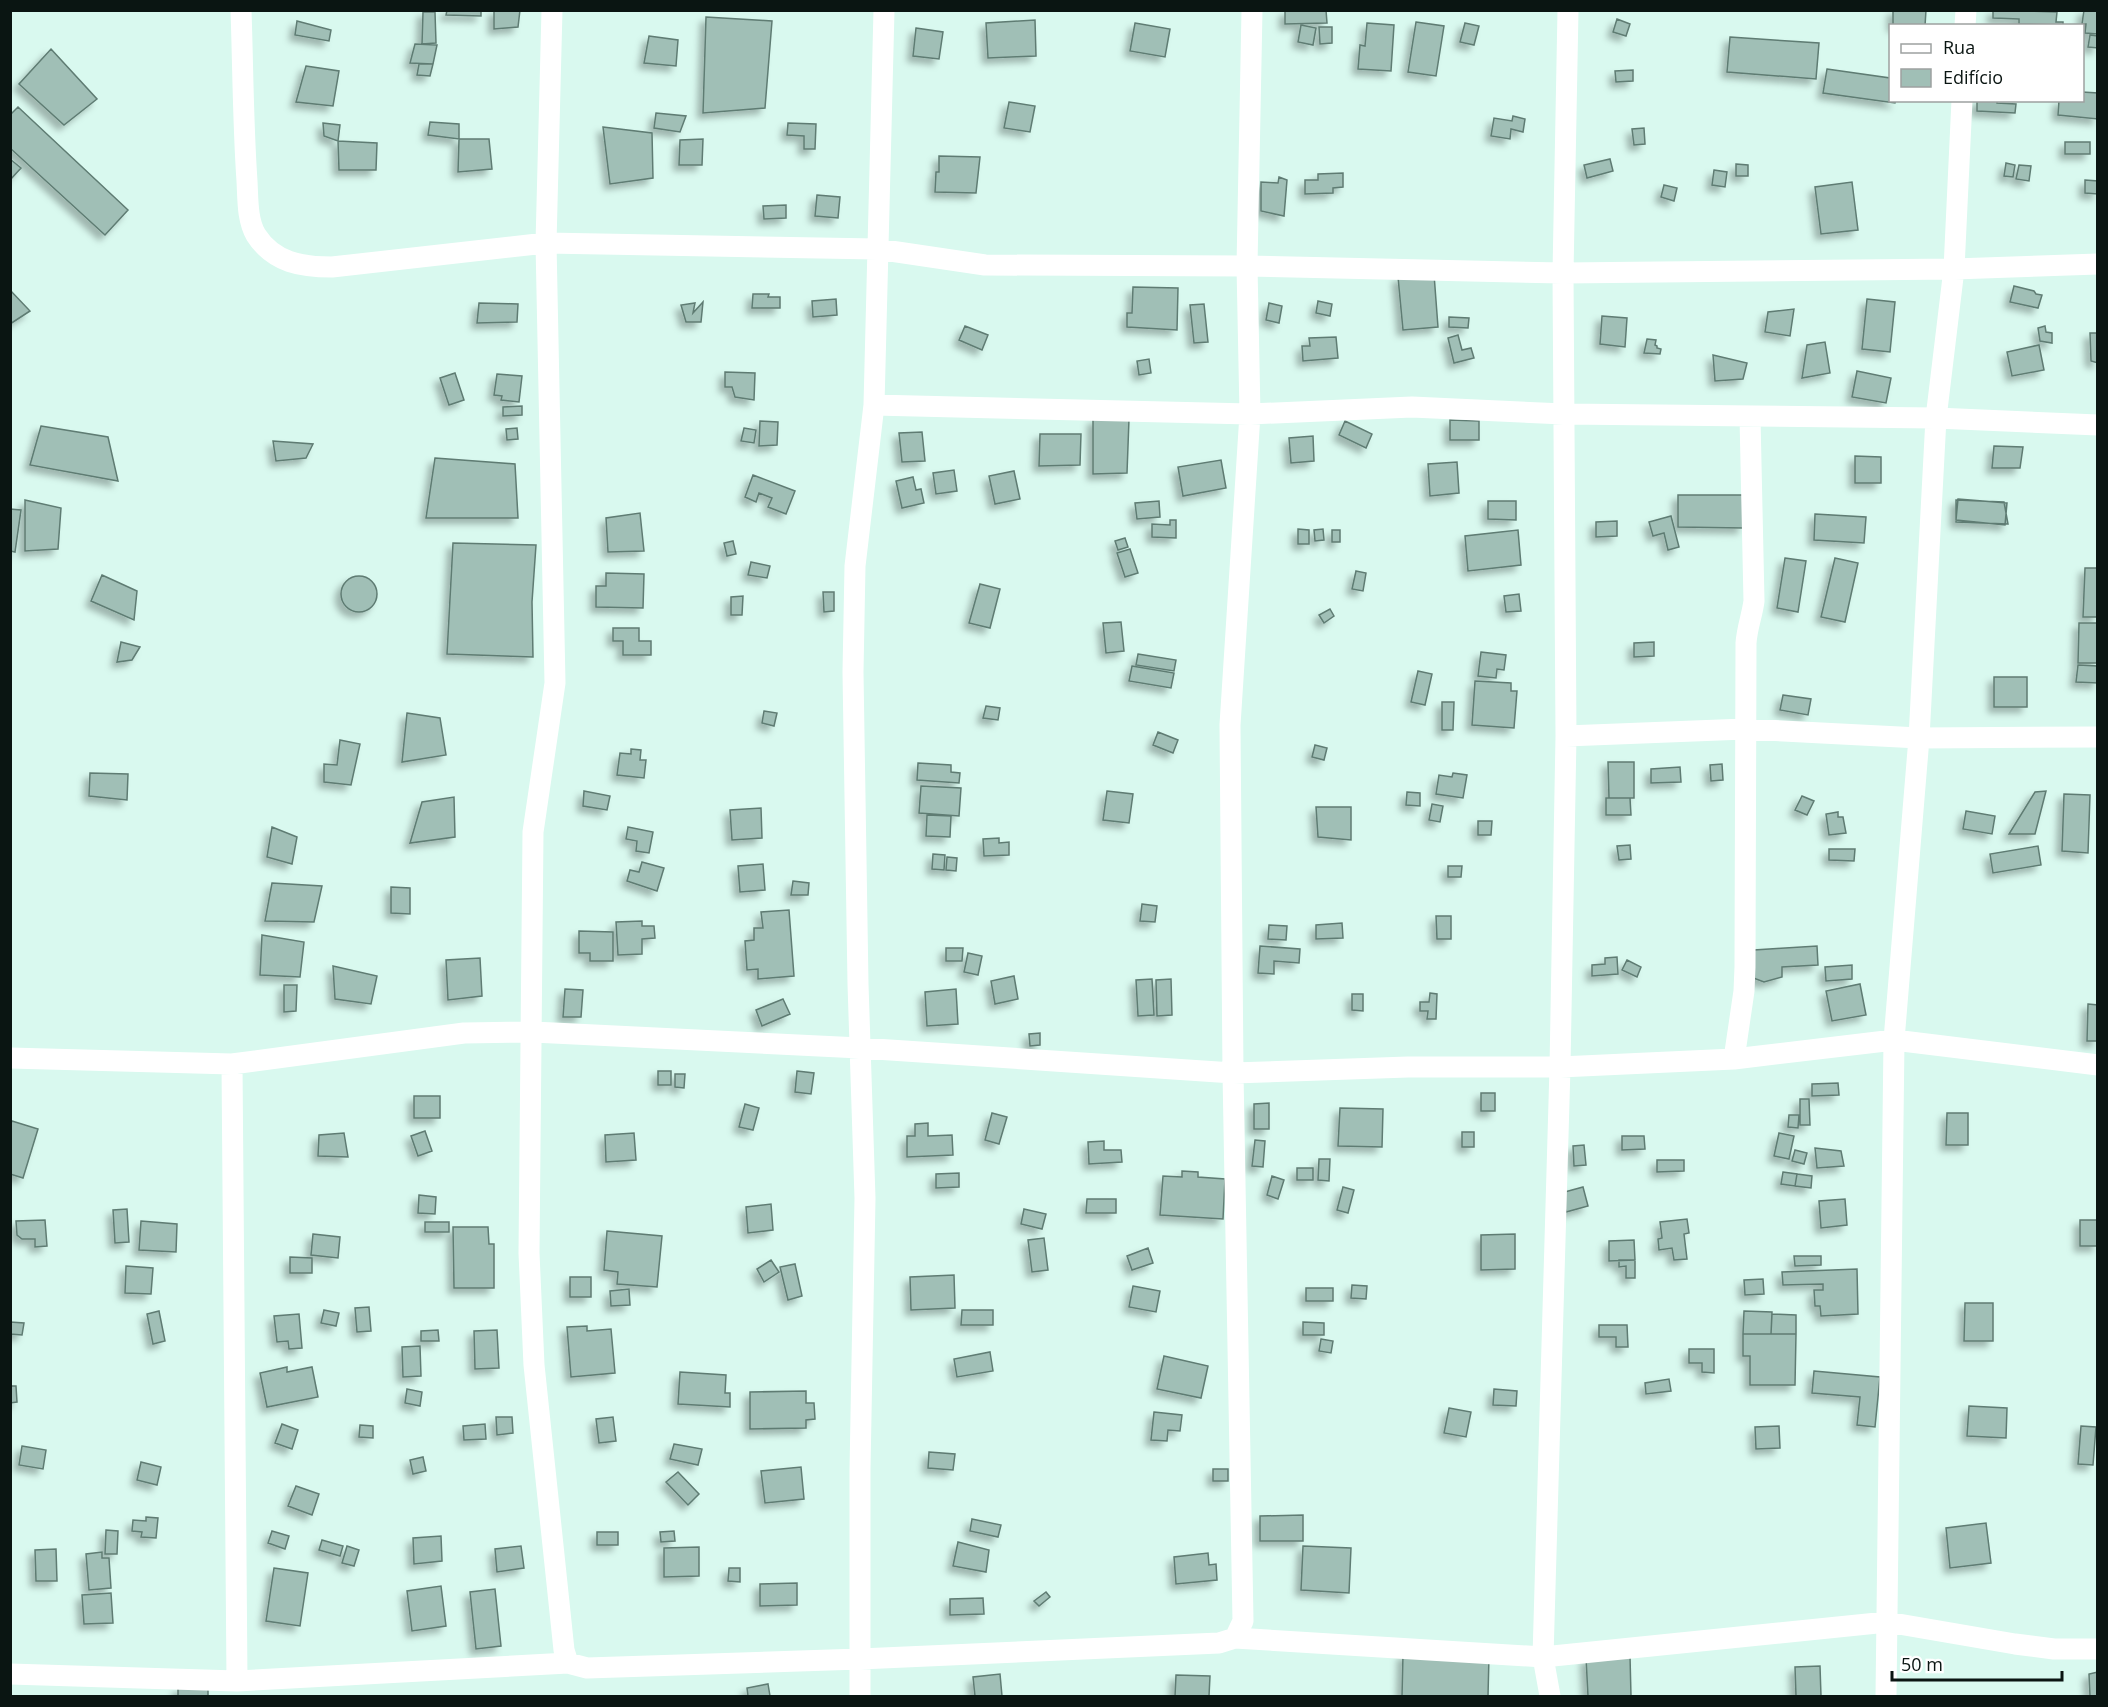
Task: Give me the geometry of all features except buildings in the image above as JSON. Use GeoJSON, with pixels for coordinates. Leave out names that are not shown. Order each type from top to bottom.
{"type":"FeatureCollection","features":[{"type":"Feature","properties":{"kind":"street"},"geometry":{"type":"LineString","coordinates":[[241,10],[249,210],[255,233],[269,251],[287,262],[309,267],[332,267],[546,243],[877,249],[985,265],[1246,266],[1563,273],[1954,269],[2097,264]]}},
{"type":"Feature","properties":{"kind":"street"},"geometry":{"type":"LineString","coordinates":[[552,10],[546,243],[555,683],[533,832],[533,1032],[529,1253],[534,1365],[564,1650],[568,1663]]}},
{"type":"Feature","properties":{"kind":"street"},"geometry":{"type":"LineString","coordinates":[[860,1696],[865,1198],[853,672],[855,578],[874,405],[884,10]]}},
{"type":"Feature","properties":{"kind":"street"},"geometry":{"type":"LineString","coordinates":[[1234,1638],[1243,1622],[1233,1073],[1230,725],[1250,414],[1246,266],[1252,10]]}},
{"type":"Feature","properties":{"kind":"street"},"geometry":{"type":"LineString","coordinates":[[1550,1696],[1543,1657],[1560,1067],[1566,736],[1563,273],[1568,10]]}},
{"type":"Feature","properties":{"kind":"street"},"geometry":{"type":"LineString","coordinates":[[1886,1696],[1894,1040],[1919,738],[1936,418],[1954,269],[1962,102]]}},
{"type":"Feature","properties":{"kind":"street"},"geometry":{"type":"LineString","coordinates":[[874,405],[1250,414],[1412,406],[1564,414],[1936,418],[2097,425]]}},
{"type":"Feature","properties":{"kind":"street"},"geometry":{"type":"LineString","coordinates":[[1734,1059],[1744,991],[1745,967],[1747,628],[1753,614],[1754,601],[1750,417]]}},
{"type":"Feature","properties":{"kind":"street"},"geometry":{"type":"LineString","coordinates":[[1566,736],[1745,729],[1919,738],[2097,737]]}},
{"type":"Feature","properties":{"kind":"street"},"geometry":{"type":"LineString","coordinates":[[10,1058],[232,1064],[464,1034],[533,1032],[860,1048],[1233,1073],[1560,1067],[1734,1059],[1894,1040],[2097,1065]]}},
{"type":"Feature","properties":{"kind":"street"},"geometry":{"type":"LineString","coordinates":[[232,1064],[237,1680]]}},
{"type":"Feature","properties":{"kind":"street"},"geometry":{"type":"LineString","coordinates":[[10,1674],[237,1680],[568,1663],[587,1668],[860,1659],[1219,1643],[1234,1638],[1543,1657],[1887,1622],[2015,1644],[2054,1649],[2097,1649]]}}]}
